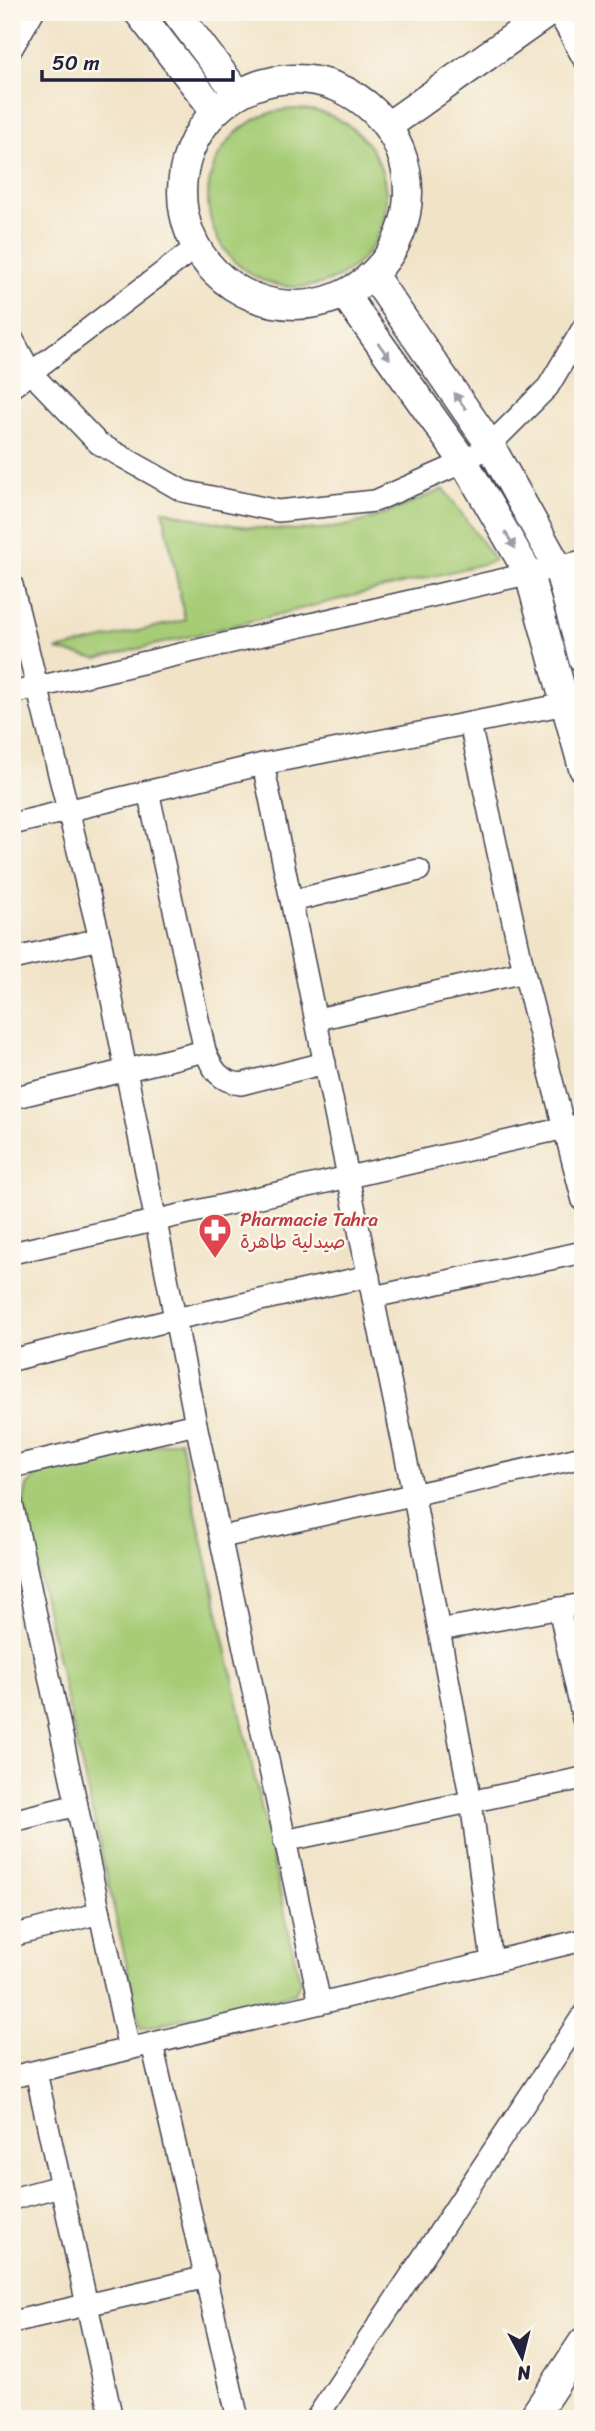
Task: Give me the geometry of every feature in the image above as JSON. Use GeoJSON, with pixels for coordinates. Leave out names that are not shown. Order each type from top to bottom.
{"type":"FeatureCollection","features":[{"type":"Feature","properties":{"kind":"street"},"geometry":{"type":"LineString","coordinates":[[12,48],[33,12]]}},
{"type":"Feature","properties":{"kind":"street"},"geometry":{"type":"LineString","coordinates":[[138,12],[215,111]]}},
{"type":"Feature","properties":{"kind":"street"},"geometry":{"type":"LineString","coordinates":[[176,12],[238,94]]}},
{"type":"Feature","properties":{"kind":"street"},"geometry":{"type":"LineString","coordinates":[[388,126],[549,12]]}},
{"type":"Feature","properties":{"kind":"street"},"geometry":{"type":"LineString","coordinates":[[558,12],[583,58]]}},
{"type":"Feature","properties":{"kind":"street"},"geometry":{"type":"LineString","coordinates":[[277,80],[319,81],[358,97],[388,126],[406,163],[409,203],[398,243],[373,275],[345,295],[303,306],[261,301],[223,281],[195,248],[181,201],[188,152],[215,111],[238,94],[277,80]]}},
{"type":"Feature","properties":{"kind":"street"},"geometry":{"type":"LineString","coordinates":[[12,387],[195,248]]}},
{"type":"Feature","properties":{"kind":"street"},"geometry":{"type":"LineString","coordinates":[[373,275],[571,564],[583,659]]}},
{"type":"Feature","properties":{"kind":"street"},"geometry":{"type":"LineString","coordinates":[[345,295],[464,463],[529,574],[583,768]]}},
{"type":"Feature","properties":{"kind":"street"},"geometry":{"type":"LineString","coordinates":[[12,338],[31,373],[98,443],[183,491],[278,511],[375,501],[464,463],[490,445],[548,387],[583,328]]}},
{"type":"Feature","properties":{"kind":"street"},"geometry":{"type":"LineString","coordinates":[[12,694],[571,564]]}},
{"type":"Feature","properties":{"kind":"street"},"geometry":{"type":"LineString","coordinates":[[12,585],[100,939],[128,1069],[155,1222],[196,1424],[320,2003]]}},
{"type":"Feature","properties":{"kind":"street"},"geometry":{"type":"LineString","coordinates":[[12,824],[262,764],[566,704]]}},
{"type":"Feature","properties":{"kind":"street"},"geometry":{"type":"LineString","coordinates":[[470,724],[524,972],[574,1126],[583,1201]]}},
{"type":"Feature","properties":{"kind":"street"},"geometry":{"type":"LineString","coordinates":[[262,764],[414,1497],[471,1801],[492,1962]]}},
{"type":"Feature","properties":{"kind":"street"},"geometry":{"type":"LineString","coordinates":[[148,791],[205,1051],[213,1069],[220,1077],[241,1084],[325,1063]]}},
{"type":"Feature","properties":{"kind":"street"},"geometry":{"type":"LineString","coordinates":[[292,901],[419,870]]}},
{"type":"Feature","properties":{"kind":"street"},"geometry":{"type":"LineString","coordinates":[[12,959],[100,939]]}},
{"type":"Feature","properties":{"kind":"street"},"geometry":{"type":"LineString","coordinates":[[317,1019],[524,972]]}},
{"type":"Feature","properties":{"kind":"street"},"geometry":{"type":"LineString","coordinates":[[12,1098],[205,1051]]}},
{"type":"Feature","properties":{"kind":"street"},"geometry":{"type":"LineString","coordinates":[[12,1253],[574,1126]]}},
{"type":"Feature","properties":{"kind":"street"},"geometry":{"type":"LineString","coordinates":[[12,1360],[175,1319],[583,1252]]}},
{"type":"Feature","properties":{"kind":"street"},"geometry":{"type":"LineString","coordinates":[[12,1466],[196,1424]]}},
{"type":"Feature","properties":{"kind":"street"},"geometry":{"type":"LineString","coordinates":[[222,1537],[414,1497],[583,1457]]}},
{"type":"Feature","properties":{"kind":"street"},"geometry":{"type":"LineString","coordinates":[[12,1503],[129,2049]]}},
{"type":"Feature","properties":{"kind":"street"},"geometry":{"type":"LineString","coordinates":[[439,1630],[583,1604]]}},
{"type":"Feature","properties":{"kind":"street"},"geometry":{"type":"LineString","coordinates":[[559,1608],[583,1719]]}},
{"type":"Feature","properties":{"kind":"street"},"geometry":{"type":"LineString","coordinates":[[284,1841],[583,1778]]}},
{"type":"Feature","properties":{"kind":"street"},"geometry":{"type":"LineString","coordinates":[[12,1821],[77,1805]]}},
{"type":"Feature","properties":{"kind":"street"},"geometry":{"type":"LineString","coordinates":[[12,1936],[100,1913]]}},
{"type":"Feature","properties":{"kind":"street"},"geometry":{"type":"LineString","coordinates":[[12,2077],[583,1940]]}},
{"type":"Feature","properties":{"kind":"street"},"geometry":{"type":"LineString","coordinates":[[316,2419],[583,2015]]}},
{"type":"Feature","properties":{"kind":"street"},"geometry":{"type":"LineString","coordinates":[[152,2044],[238,2419]]}},
{"type":"Feature","properties":{"kind":"street"},"geometry":{"type":"LineString","coordinates":[[36,2072],[112,2419]]}},
{"type":"Feature","properties":{"kind":"street"},"geometry":{"type":"LineString","coordinates":[[12,2199],[60,2186]]}},
{"type":"Feature","properties":{"kind":"street"},"geometry":{"type":"LineString","coordinates":[[12,2322],[207,2277]]}},
{"type":"Feature","properties":{"kind":"street"},"geometry":{"type":"LineString","coordinates":[[532,2419],[583,2342]]}},
{"type":"Feature","properties":{"kind":"green space"},"geometry":{"type":"Polygon","coordinates":[[[297,109],[331,116],[360,135],[379,164],[386,198],[379,232],[360,261],[331,280],[297,287],[263,280],[234,261],[215,232],[208,198],[215,164],[234,135],[263,116],[297,109]]]}},
{"type":"Feature","properties":{"kind":"green space"},"geometry":{"type":"Polygon","coordinates":[[[444,489],[495,561],[97,659],[56,650],[185,620],[163,510],[247,527],[311,530],[333,528],[376,517],[444,489]]]}},
{"type":"Feature","properties":{"kind":"green space"},"geometry":{"type":"Polygon","coordinates":[[[180,1440],[300,1982],[295,1993],[141,2028],[23,1506],[27,1486],[39,1473],[180,1440]]]}},
{"type":"Feature","properties":{"kind":"place","name":"Pharmacie Tahra صيدلية طاهرة"},"geometry":{"type":"Point","coordinates":[215,1260]}}]}
